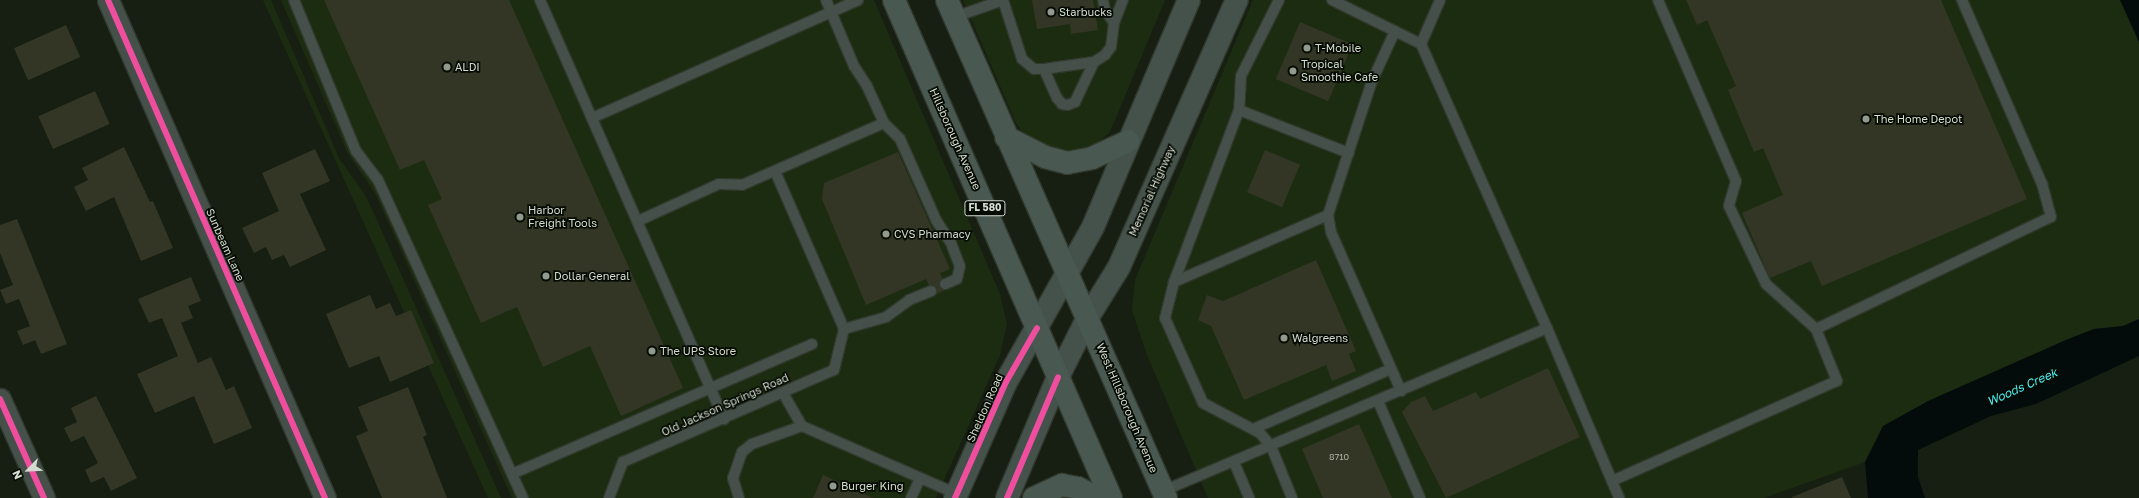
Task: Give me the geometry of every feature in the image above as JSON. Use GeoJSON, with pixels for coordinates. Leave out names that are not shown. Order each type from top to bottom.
{"type":"FeatureCollection","features":[{"type":"Feature","properties":{"kind":"main road","name":"Hillsborough Avenue"},"geometry":{"type":"LineString","coordinates":[[894,0],[1111,498]]}},
{"type":"Feature","properties":{"kind":"main road"},"geometry":{"type":"LineString","coordinates":[[1037,328],[1093,227],[1128,141],[1189,0]]}},
{"type":"Feature","properties":{"kind":"main road","name":"Memorial Highway"},"geometry":{"type":"LineString","coordinates":[[1058,377],[1088,317],[1119,268],[1237,0]]}},
{"type":"Feature","properties":{"kind":"main road"},"geometry":{"type":"LineString","coordinates":[[951,8],[1006,137],[1088,317]]}},
{"type":"Feature","properties":{"kind":"main road"},"geometry":{"type":"LineString","coordinates":[[1006,137],[1045,157],[1067,163],[1092,158],[1128,141]]}},
{"type":"Feature","properties":{"kind":"main road","name":"West Hillsborough Avenue"},"geometry":{"type":"LineString","coordinates":[[1088,317],[1164,495]]}},
{"type":"Feature","properties":{"kind":"main road","name":"Sheldon Road"},"geometry":{"type":"LineString","coordinates":[[956,496],[1006,382],[1037,328]]}},
{"type":"Feature","properties":{"kind":"main road"},"geometry":{"type":"LineString","coordinates":[[1007,498],[1058,377]]}},
{"type":"Feature","properties":{"kind":"main road"},"geometry":{"type":"LineString","coordinates":[[1034,498],[1062,485],[1078,488],[1098,498]]}},
{"type":"Feature","properties":{"kind":"street","name":"Sunbeam Lane"},"geometry":{"type":"LineString","coordinates":[[108,0],[325,498]]}},
{"type":"Feature","properties":{"kind":"street"},"geometry":{"type":"LineString","coordinates":[[0,399],[44,498]]}},
{"type":"Feature","properties":{"kind":"lane"},"geometry":{"type":"LineString","coordinates":[[294,0],[356,151],[378,180],[523,498]]}},
{"type":"Feature","properties":{"kind":"lane"},"geometry":{"type":"LineString","coordinates":[[540,0],[724,419]]}},
{"type":"Feature","properties":{"kind":"lane"},"geometry":{"type":"LineString","coordinates":[[826,0],[854,66],[867,86],[884,123],[900,139],[936,220],[955,254],[960,266],[957,279],[945,284]]}},
{"type":"Feature","properties":{"kind":"lane"},"geometry":{"type":"LineString","coordinates":[[592,118],[858,0]]}},
{"type":"Feature","properties":{"kind":"lane"},"geometry":{"type":"LineString","coordinates":[[951,8],[1003,0],[1022,59],[1034,68],[1044,69],[1094,62]]}},
{"type":"Feature","properties":{"kind":"lane"},"geometry":{"type":"LineString","coordinates":[[1102,0],[1105,10],[1114,23]]}},
{"type":"Feature","properties":{"kind":"lane"},"geometry":{"type":"LineString","coordinates":[[1044,69],[1057,98],[1062,104],[1068,105],[1075,102],[1094,62],[1111,48],[1114,23],[1123,0]]}},
{"type":"Feature","properties":{"kind":"lane"},"geometry":{"type":"LineString","coordinates":[[1279,0],[1241,76],[1239,110],[1174,282],[1165,318],[1203,404],[1260,433],[1270,446],[1292,498]]}},
{"type":"Feature","properties":{"kind":"lane"},"geometry":{"type":"LineString","coordinates":[[1332,0],[1344,2],[1421,44],[1547,328],[1619,498]]}},
{"type":"Feature","properties":{"kind":"lane"},"geometry":{"type":"LineString","coordinates":[[1421,44],[1440,0]]}},
{"type":"Feature","properties":{"kind":"lane"},"geometry":{"type":"LineString","coordinates":[[1612,481],[1838,381],[1816,329],[1766,284],[1759,271],[1729,206],[1736,181],[1658,0]]}},
{"type":"Feature","properties":{"kind":"lane"},"geometry":{"type":"LineString","coordinates":[[1816,329],[2051,217],[2042,184],[1962,0]]}},
{"type":"Feature","properties":{"kind":"lane"},"geometry":{"type":"LineString","coordinates":[[1395,31],[1372,81],[1328,215],[1331,232],[1401,391]]}},
{"type":"Feature","properties":{"kind":"lane"},"geometry":{"type":"LineString","coordinates":[[1239,110],[1349,153]]}},
{"type":"Feature","properties":{"kind":"lane"},"geometry":{"type":"LineString","coordinates":[[638,221],[719,184],[742,185],[884,123]]}},
{"type":"Feature","properties":{"kind":"lane"},"geometry":{"type":"LineString","coordinates":[[775,171],[844,329],[886,317],[910,300],[931,291]]}},
{"type":"Feature","properties":{"kind":"lane"},"geometry":{"type":"LineString","coordinates":[[1174,282],[1328,215]]}},
{"type":"Feature","properties":{"kind":"lane"},"geometry":{"type":"LineString","coordinates":[[1164,495],[1270,446],[1547,328]]}},
{"type":"Feature","properties":{"kind":"lane","name":"Old Jackson Springs Road"},"geometry":{"type":"LineString","coordinates":[[609,498],[623,462],[834,370],[844,329]]}},
{"type":"Feature","properties":{"kind":"lane"},"geometry":{"type":"LineString","coordinates":[[512,474],[812,344]]}},
{"type":"Feature","properties":{"kind":"lane"},"geometry":{"type":"LineString","coordinates":[[1253,429],[1391,369]]}},
{"type":"Feature","properties":{"kind":"lane"},"geometry":{"type":"LineString","coordinates":[[783,393],[802,426],[956,496]]}},
{"type":"Feature","properties":{"kind":"lane"},"geometry":{"type":"LineString","coordinates":[[1378,401],[1420,498]]}},
{"type":"Feature","properties":{"kind":"lane"},"geometry":{"type":"LineString","coordinates":[[739,498],[733,478],[742,452],[752,444],[802,426]]}},
{"type":"Feature","properties":{"kind":"lane"},"geometry":{"type":"LineString","coordinates":[[1234,462],[1250,498]]}},
{"type":"Feature","properties":{"kind":"lane"},"geometry":{"type":"LineString","coordinates":[[911,498],[920,479]]}},
{"type":"Feature","properties":{"kind":"shaded area"},"geometry":{"type":"Polygon","coordinates":[[[263,0],[271,0],[339,158],[367,198],[501,498],[488,498],[263,0]]]}},
{"type":"Feature","properties":{"kind":"shaded area"},"geometry":{"type":"Polygon","coordinates":[[[281,0],[874,0],[1000,294],[1007,324],[1000,355],[936,498],[512,498],[375,193],[348,154],[281,0]]]}},
{"type":"Feature","properties":{"kind":"shaded area"},"geometry":{"type":"Polygon","coordinates":[[[963,0],[1165,0],[1110,132],[1090,149],[1076,153],[1051,151],[1024,134],[1016,123],[963,0]]]}},
{"type":"Feature","properties":{"kind":"shaded area"},"geometry":{"type":"Polygon","coordinates":[[[1253,0],[2120,0],[2139,42],[2139,319],[2123,326],[2094,329],[1883,426],[1865,462],[1764,498],[1208,498],[1147,355],[1132,310],[1135,280],[1253,0]]]}},
{"type":"Feature","properties":{"kind":"water"},"geometry":{"type":"Polygon","coordinates":[[[2120,0],[2139,0],[2139,42],[2120,0]]]}},
{"type":"Feature","properties":{"kind":"water","name":"Woods Creek"},"geometry":{"type":"Polygon","coordinates":[[[2139,319],[2139,356],[2036,404],[1991,416],[1918,450],[1918,477],[1925,498],[1868,498],[1865,462],[1883,426],[1928,401],[2068,339],[2094,329],[2123,326],[2139,319]]]}},
{"type":"Feature","properties":{"kind":"building"},"geometry":{"type":"Polygon","coordinates":[[[324,0],[509,0],[683,388],[621,416],[590,346],[543,367],[517,307],[481,323],[428,205],[442,199],[424,160],[400,170],[324,0]]]}},
{"type":"Feature","properties":{"kind":"building"},"geometry":{"type":"Polygon","coordinates":[[[1032,0],[1093,0],[1098,30],[1071,34],[1070,24],[1037,29],[1032,0]]]}},
{"type":"Feature","properties":{"kind":"building","name":"The Home Depot"},"geometry":{"type":"Polygon","coordinates":[[[1686,0],[1941,0],[2027,199],[1822,286],[1811,261],[1770,278],[1742,213],[1783,195],[1763,148],[1754,152],[1728,90],[1736,86],[1707,20],[1697,25],[1686,0]]]}},
{"type":"Feature","properties":{"kind":"building"},"geometry":{"type":"Polygon","coordinates":[[[1300,22],[1352,44],[1328,101],[1276,79],[1300,22]]]}},
{"type":"Feature","properties":{"kind":"building"},"geometry":{"type":"Polygon","coordinates":[[[66,25],[80,57],[28,80],[14,48],[66,25]]]}},
{"type":"Feature","properties":{"kind":"building"},"geometry":{"type":"Polygon","coordinates":[[[95,91],[110,124],[53,149],[38,116],[95,91]]]}},
{"type":"Feature","properties":{"kind":"building"},"geometry":{"type":"Polygon","coordinates":[[[124,147],[150,202],[153,201],[173,248],[141,261],[114,197],[86,211],[74,187],[88,180],[82,168],[124,147]]]}},
{"type":"Feature","properties":{"kind":"building"},"geometry":{"type":"Polygon","coordinates":[[[315,149],[330,181],[300,194],[326,250],[290,267],[284,255],[272,260],[266,247],[254,253],[242,228],[279,211],[262,173],[315,149]]]}},
{"type":"Feature","properties":{"kind":"building"},"geometry":{"type":"Polygon","coordinates":[[[1265,150],[1300,165],[1282,207],[1247,192],[1265,150]]]}},
{"type":"Feature","properties":{"kind":"building","name":"CVS Pharmacy"},"geometry":{"type":"Polygon","coordinates":[[[898,152],[950,269],[940,273],[942,278],[939,286],[945,290],[937,294],[937,288],[929,285],[926,279],[866,305],[822,199],[824,183],[898,152]]]}},
{"type":"Feature","properties":{"kind":"building"},"geometry":{"type":"Polygon","coordinates":[[[17,219],[67,344],[41,354],[35,340],[23,345],[17,331],[30,326],[19,299],[6,304],[0,290],[13,285],[0,253],[0,225],[17,219]]]}},
{"type":"Feature","properties":{"kind":"building","name":"Walgreens"},"geometry":{"type":"Polygon","coordinates":[[[1316,260],[1356,351],[1349,354],[1356,371],[1332,381],[1326,365],[1244,400],[1211,326],[1198,320],[1207,295],[1223,301],[1316,260]]]}},
{"type":"Feature","properties":{"kind":"building"},"geometry":{"type":"Polygon","coordinates":[[[191,277],[201,301],[188,306],[193,318],[181,323],[198,363],[211,357],[226,390],[234,386],[252,428],[214,444],[194,396],[155,413],[137,374],[178,356],[162,318],[149,323],[138,299],[191,277]]]}},
{"type":"Feature","properties":{"kind":"building"},"geometry":{"type":"Polygon","coordinates":[[[370,295],[376,309],[390,303],[396,316],[411,310],[434,363],[390,382],[379,356],[349,368],[326,314],[370,295]]]}},
{"type":"Feature","properties":{"kind":"building"},"geometry":{"type":"Polygon","coordinates":[[[1548,368],[1580,437],[1446,498],[1402,412],[1411,402],[1425,396],[1433,411],[1476,392],[1480,399],[1548,368]]]}},
{"type":"Feature","properties":{"kind":"building"},"geometry":{"type":"Polygon","coordinates":[[[408,387],[427,435],[423,437],[447,498],[382,498],[356,436],[368,431],[358,407],[408,387]]]}},
{"type":"Feature","properties":{"kind":"building"},"geometry":{"type":"Polygon","coordinates":[[[96,396],[137,478],[111,491],[104,477],[91,483],[85,470],[98,463],[84,436],[71,442],[64,428],[77,422],[71,408],[96,396]]]}},
{"type":"Feature","properties":{"kind":"building"},"geometry":{"type":"Polygon","coordinates":[[[1359,424],[1392,498],[1323,498],[1302,449],[1359,424]]]}},
{"type":"Feature","properties":{"kind":"building","name":"Burger King"},"geometry":{"type":"Polygon","coordinates":[[[823,475],[873,498],[813,498],[823,475]]]}},
{"type":"Feature","properties":{"kind":"building"},"geometry":{"type":"Polygon","coordinates":[[[1842,477],[1851,498],[1792,498],[1792,497],[1842,477]]]}},
{"type":"Feature","properties":{"kind":"cycle path"},"geometry":{"type":"LineString","coordinates":[[108,0],[325,498]]}},
{"type":"Feature","properties":{"kind":"cycle path"},"geometry":{"type":"LineString","coordinates":[[955,498],[1006,382],[1037,328]]}},
{"type":"Feature","properties":{"kind":"cycle path"},"geometry":{"type":"LineString","coordinates":[[1007,498],[1058,377]]}},
{"type":"Feature","properties":{"kind":"cycle path"},"geometry":{"type":"LineString","coordinates":[[0,399],[44,498]]}},
{"type":"Feature","properties":{"kind":"place","name":"Starbucks"},"geometry":{"type":"Point","coordinates":[1051,12]}},
{"type":"Feature","properties":{"kind":"place","name":"T-Mobile"},"geometry":{"type":"Point","coordinates":[1307,48]}},
{"type":"Feature","properties":{"kind":"place","name":"ALDI"},"geometry":{"type":"Point","coordinates":[447,67]}},
{"type":"Feature","properties":{"kind":"place","name":"Tropical Smoothie Cafe"},"geometry":{"type":"Point","coordinates":[1293,71]}},
{"type":"Feature","properties":{"kind":"place","name":"The Home Depot"},"geometry":{"type":"Point","coordinates":[1866,119]}},
{"type":"Feature","properties":{"kind":"place","name":"Harbor Freight Tools"},"geometry":{"type":"Point","coordinates":[520,217]}},
{"type":"Feature","properties":{"kind":"place","name":"CVS Pharmacy"},"geometry":{"type":"Point","coordinates":[886,234]}},
{"type":"Feature","properties":{"kind":"place","name":"Dollar General"},"geometry":{"type":"Point","coordinates":[546,276]}},
{"type":"Feature","properties":{"kind":"place","name":"Walgreens"},"geometry":{"type":"Point","coordinates":[1284,338]}},
{"type":"Feature","properties":{"kind":"place","name":"The UPS Store"},"geometry":{"type":"Point","coordinates":[652,351]}},
{"type":"Feature","properties":{"kind":"place","name":"Burger King"},"geometry":{"type":"Point","coordinates":[833,486]}}]}
